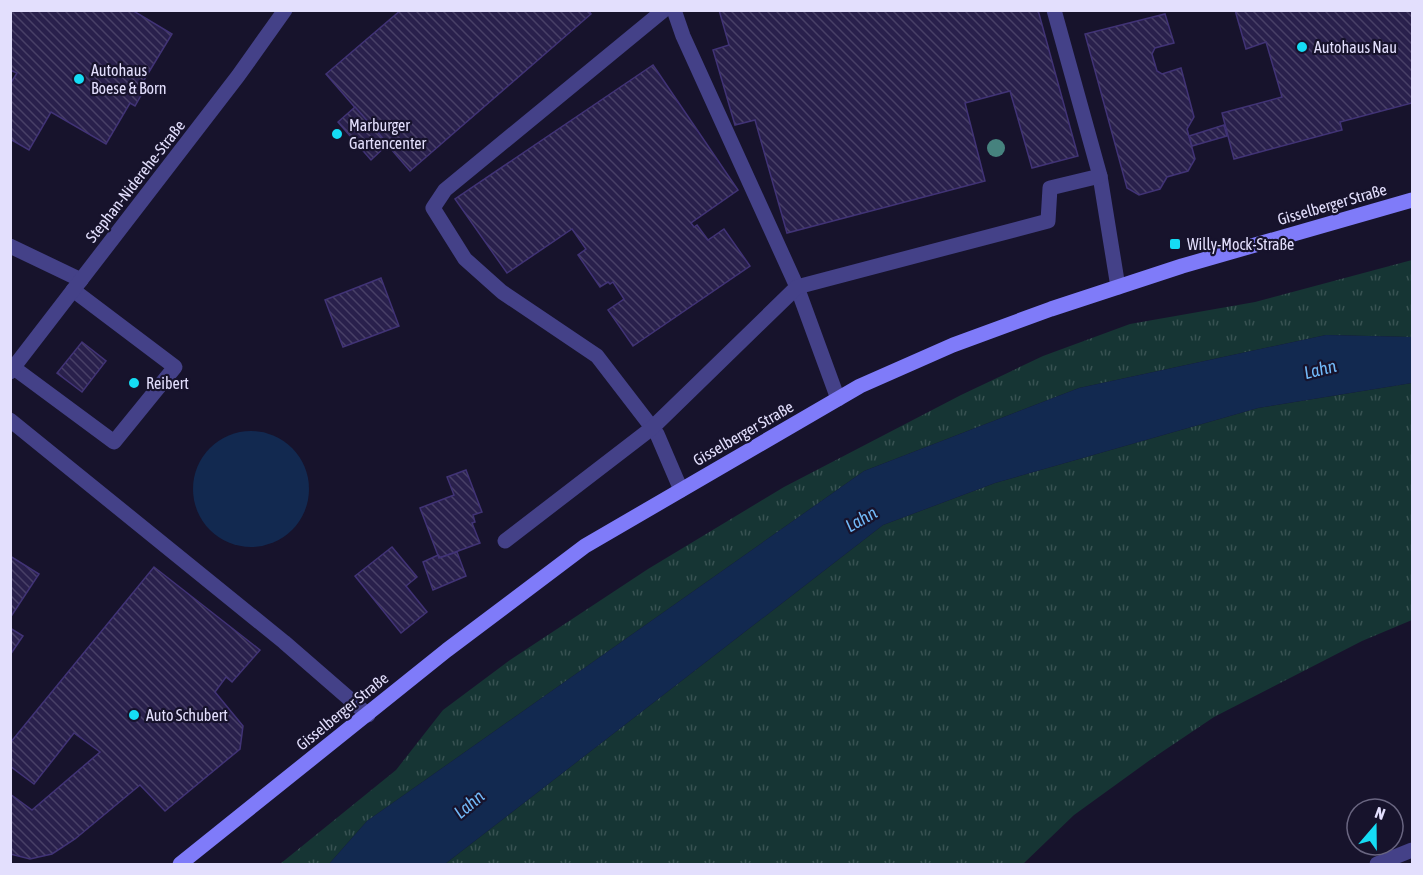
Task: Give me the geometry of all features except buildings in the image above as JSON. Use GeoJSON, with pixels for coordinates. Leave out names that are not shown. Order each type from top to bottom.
{"type":"FeatureCollection","features":[{"type":"Feature","properties":{"kind":"main road","name":"Gisselberger Straße"},"geometry":{"type":"LineString","coordinates":[[180,864],[447,650],[585,546],[860,386],[953,345],[1118,287],[1182,266],[1413,200]]}},
{"type":"Feature","properties":{"kind":"street","name":"Stephan-Niderehe-Straße"},"geometry":{"type":"LineString","coordinates":[[12,370],[238,76],[285,10]]}},
{"type":"Feature","properties":{"kind":"street"},"geometry":{"type":"LineString","coordinates":[[664,10],[445,190],[433,208],[465,259],[502,292],[597,356],[657,434],[681,490]]}},
{"type":"Feature","properties":{"kind":"street"},"geometry":{"type":"LineString","coordinates":[[674,10],[683,36],[797,287],[838,399]]}},
{"type":"Feature","properties":{"kind":"street"},"geometry":{"type":"LineString","coordinates":[[1054,10],[1100,176],[1118,287]]}},
{"type":"Feature","properties":{"kind":"street"},"geometry":{"type":"LineString","coordinates":[[506,541],[652,428],[797,287],[1048,221],[1050,188],[1100,176]]}},
{"type":"Feature","properties":{"kind":"street"},"geometry":{"type":"LineString","coordinates":[[10,246],[77,285],[175,367],[114,442],[12,370]]}},
{"type":"Feature","properties":{"kind":"street"},"geometry":{"type":"LineString","coordinates":[[10,420],[284,642],[368,715]]}},
{"type":"Feature","properties":{"kind":"street"},"geometry":{"type":"LineString","coordinates":[[1377,864],[1413,850]]}},
{"type":"Feature","properties":{"kind":"green space"},"geometry":{"type":"Polygon","coordinates":[[[1412,260],[1412,337],[1326,335],[1079,388],[864,471],[367,821],[329,864],[280,864],[396,770],[443,710],[510,660],[648,569],[784,487],[961,395],[1043,356],[1130,324],[1255,302],[1412,260]]]}},
{"type":"Feature","properties":{"kind":"green space"},"geometry":{"type":"Polygon","coordinates":[[[1412,383],[1412,620],[1362,641],[1214,717],[1074,815],[1023,864],[445,864],[883,525],[995,483],[1258,408],[1412,383]]]}},
{"type":"Feature","properties":{"kind":"water","name":"Lahn"},"geometry":{"type":"Polygon","coordinates":[[[1326,335],[1412,337],[1412,383],[1258,408],[995,483],[883,525],[445,864],[329,864],[367,821],[864,471],[1079,388],[1326,335]]]}},
{"type":"Feature","properties":{"kind":"water"},"geometry":{"type":"Polygon","coordinates":[[[251,431],[273,435],[292,448],[305,467],[309,489],[305,511],[292,530],[273,543],[251,547],[229,543],[210,530],[197,511],[193,489],[197,467],[210,448],[229,435],[251,431]]]}},
{"type":"Feature","properties":{"kind":"place","name":"Autohaus Nau"},"geometry":{"type":"Point","coordinates":[1302,47]}},
{"type":"Feature","properties":{"kind":"place","name":"Autohaus Boese & Born"},"geometry":{"type":"Point","coordinates":[79,79]}},
{"type":"Feature","properties":{"kind":"place","name":"Marburger Gartencenter"},"geometry":{"type":"Point","coordinates":[337,134]}},
{"type":"Feature","properties":{"kind":"place","name":"Willy-Mock-Straße"},"geometry":{"type":"Point","coordinates":[1175,244]}},
{"type":"Feature","properties":{"kind":"place","name":"Reibert"},"geometry":{"type":"Point","coordinates":[134,383]}},
{"type":"Feature","properties":{"kind":"place","name":"Auto Schubert"},"geometry":{"type":"Point","coordinates":[134,715]}}]}
